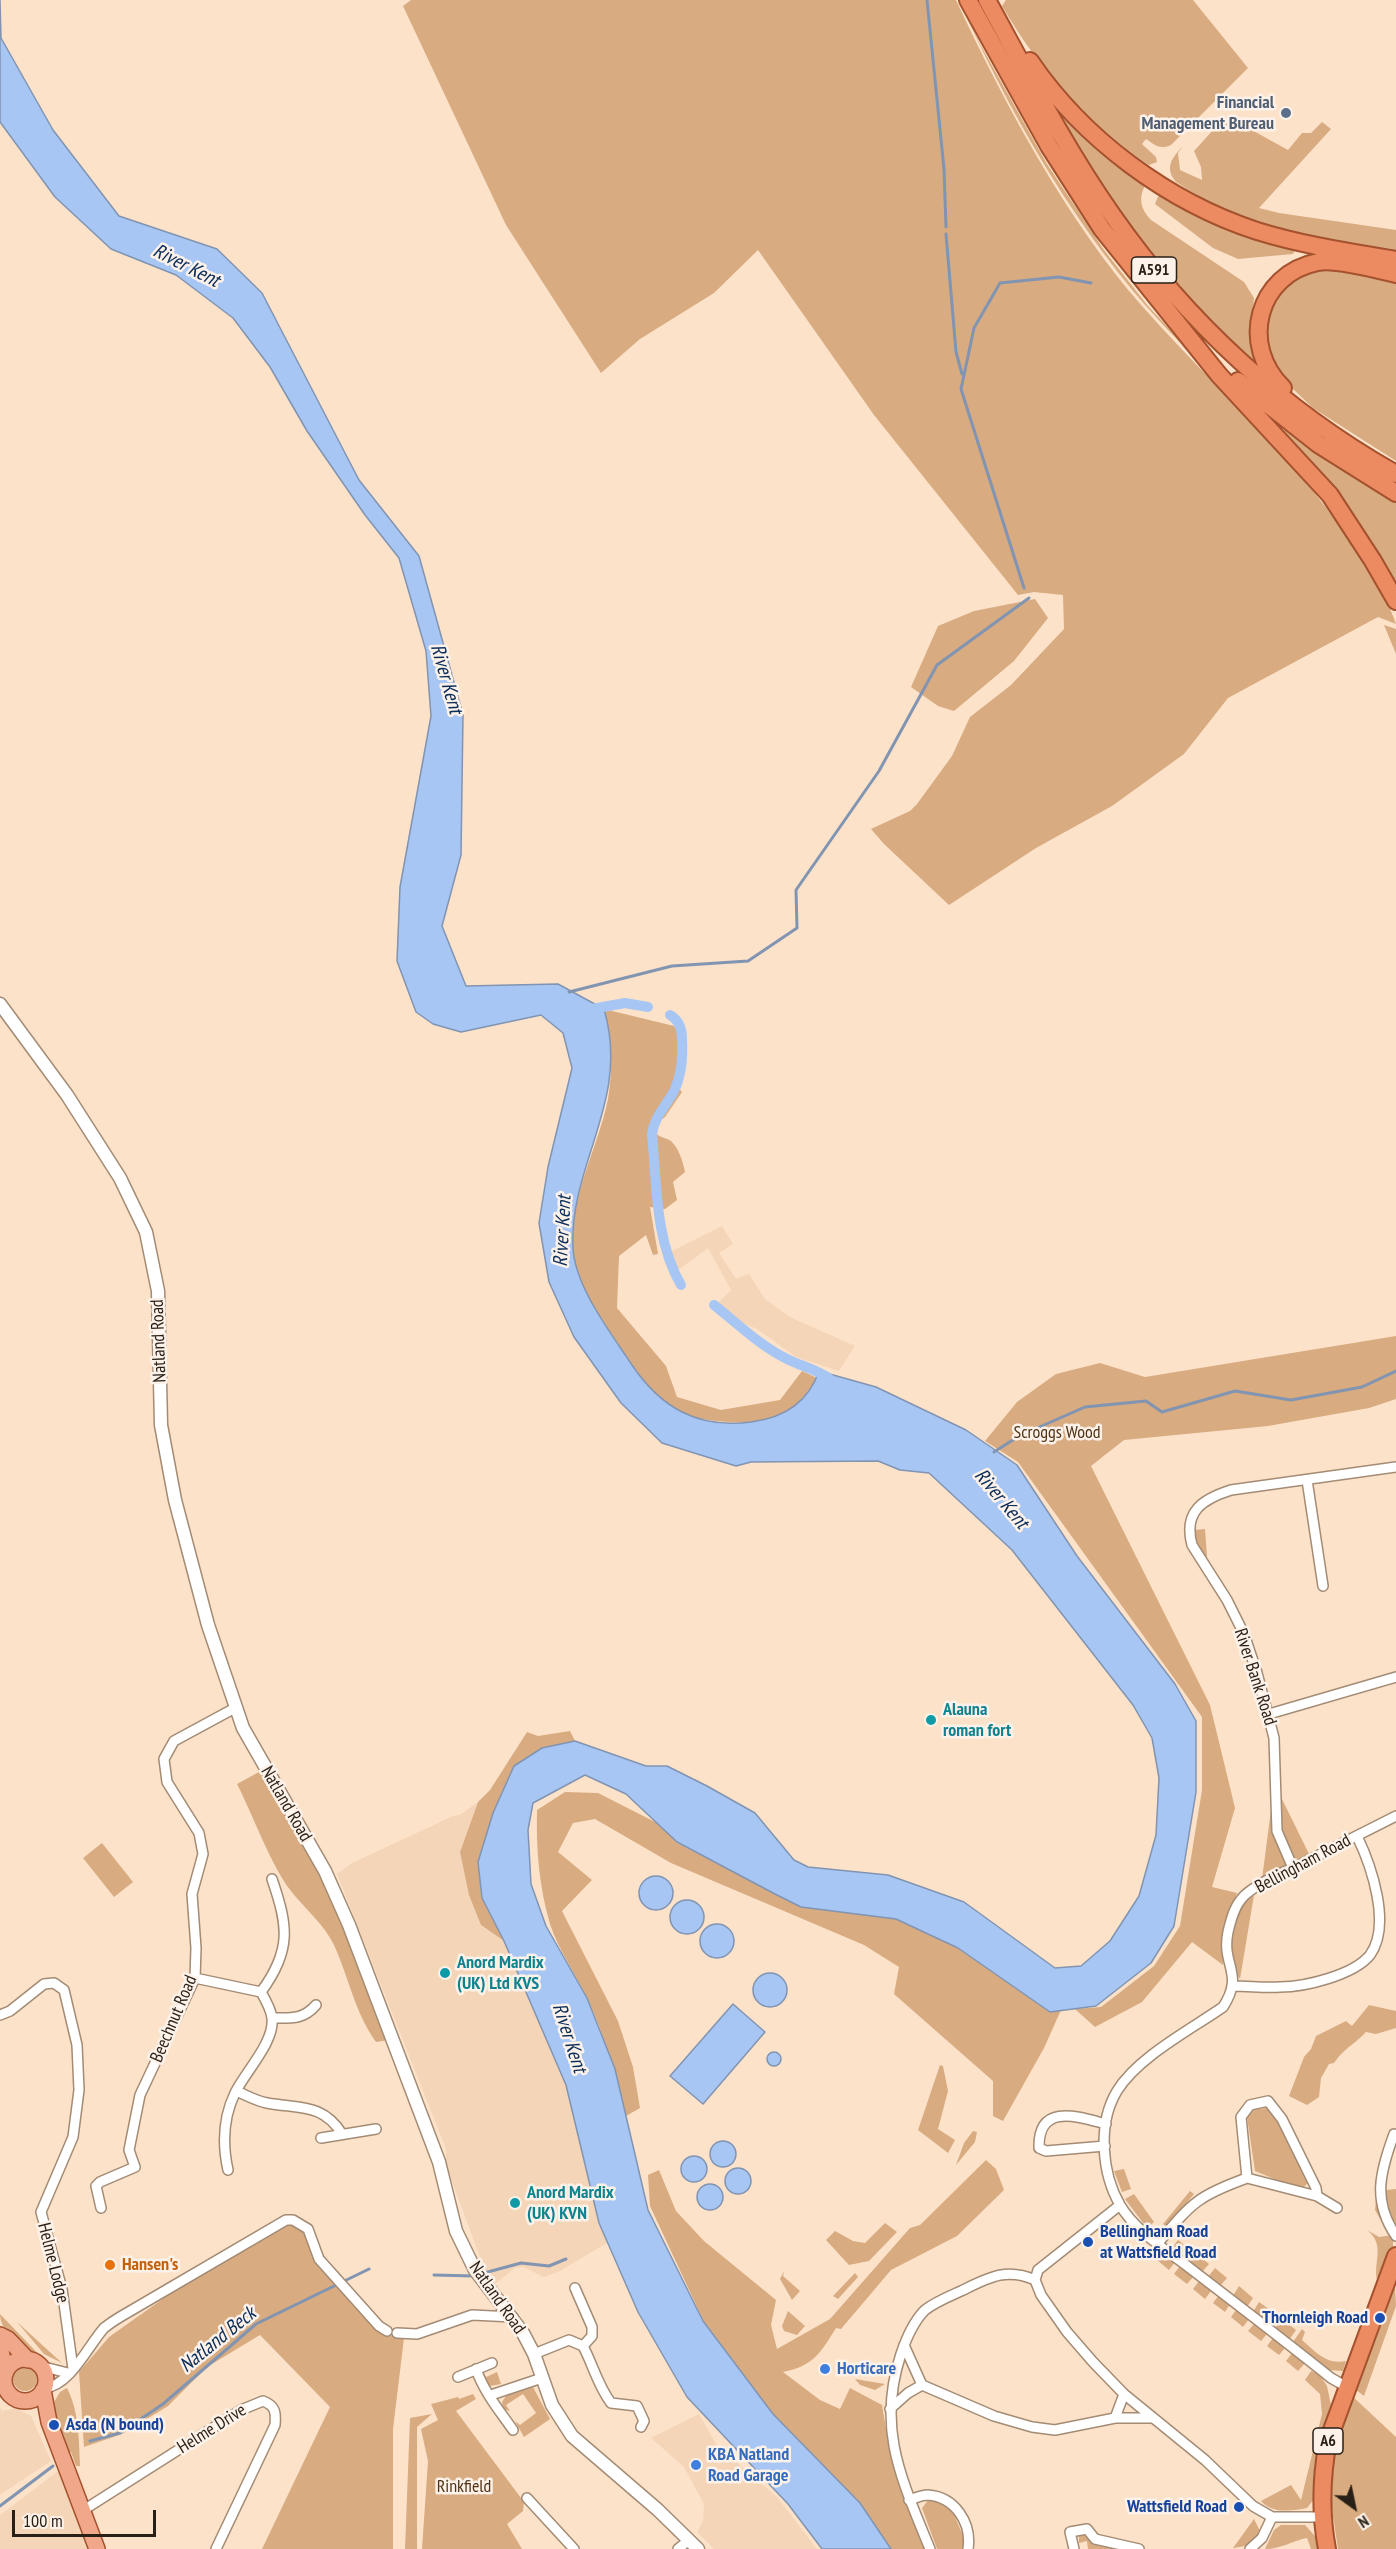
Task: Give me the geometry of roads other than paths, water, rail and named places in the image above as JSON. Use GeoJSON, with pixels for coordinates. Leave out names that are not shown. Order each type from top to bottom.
{"type":"FeatureCollection","features":[{"type":"Feature","properties":{"kind":"highway","name":"A591"},"geometry":{"type":"LineString","coordinates":[[968,0],[1049,146],[1083,200],[1122,256],[1169,313],[1262,402],[1317,444],[1396,492]]}},
{"type":"Feature","properties":{"kind":"highway","name":"A591"},"geometry":{"type":"LineString","coordinates":[[989,0],[1084,172],[1141,254],[1170,290],[1226,349],[1270,388],[1326,430],[1396,474]]}},
{"type":"Feature","properties":{"kind":"highway"},"geometry":{"type":"LineString","coordinates":[[989,0],[1054,93],[1108,146],[1153,180],[1194,204],[1255,230],[1317,246],[1396,260]]}},
{"type":"Feature","properties":{"kind":"highway"},"geometry":{"type":"LineString","coordinates":[[1326,430],[1275,380],[1262,357],[1258,330],[1265,303],[1285,278],[1320,261],[1396,274]]}},
{"type":"Feature","properties":{"kind":"highway"},"geometry":{"type":"LineString","coordinates":[[1169,313],[1219,375],[1330,495],[1374,561],[1396,602]]}},
{"type":"Feature","properties":{"kind":"highway","name":"A6"},"geometry":{"type":"LineString","coordinates":[[1327,2549],[1322,2517],[1322,2472],[1328,2441],[1347,2387],[1392,2278],[1396,2256]]}},
{"type":"Feature","properties":{"kind":"main road"},"geometry":{"type":"LineString","coordinates":[[0,2335],[8,2338],[45,2376],[44,2389],[50,2422],[97,2549]]}},
{"type":"Feature","properties":{"kind":"main road"},"geometry":{"type":"LineString","coordinates":[[0,2347],[6,2372],[6,2389],[14,2398],[25,2401],[50,2422]]}},
{"type":"Feature","properties":{"kind":"main road"},"geometry":{"type":"LineString","coordinates":[[6,2372],[15,2362],[34,2363]]}},
{"type":"Feature","properties":{"kind":"main road"},"geometry":{"type":"LineString","coordinates":[[25,2401],[36,2398],[44,2389]]}},
{"type":"Feature","properties":{"kind":"street","name":"Natland Road"},"geometry":{"type":"LineString","coordinates":[[0,1004],[68,1095],[120,1178],[146,1232],[158,1291],[161,1425],[175,1500],[208,1625],[243,1728],[325,1871],[349,1925],[439,2162],[456,2231],[479,2275],[513,2317],[534,2354],[552,2406],[572,2436],[620,2475],[698,2549]]}},
{"type":"Feature","properties":{"kind":"street"},"geometry":{"type":"LineString","coordinates":[[1323,1586],[1306,1480],[1396,1467]]}},
{"type":"Feature","properties":{"kind":"street","name":"River Bank Road"},"geometry":{"type":"LineString","coordinates":[[1293,1868],[1277,1831],[1277,1776],[1274,1738],[1269,1714],[1244,1634],[1227,1600],[1192,1545],[1190,1536],[1192,1514],[1204,1501],[1231,1490],[1306,1480]]}},
{"type":"Feature","properties":{"kind":"street"},"geometry":{"type":"LineString","coordinates":[[1269,1714],[1396,1677]]}},
{"type":"Feature","properties":{"kind":"street","name":"Beechnut Road"},"geometry":{"type":"LineString","coordinates":[[101,2208],[96,2186],[135,2167],[129,2150],[140,2095],[195,1978],[196,1948],[192,1894],[200,1872],[202,1854],[199,1833],[167,1782],[164,1759],[174,1741],[235,1708]]}},
{"type":"Feature","properties":{"kind":"street","name":"Bellingham Road"},"geometry":{"type":"LineString","coordinates":[[1234,1986],[1226,1946],[1231,1921],[1238,1905],[1255,1888],[1396,1816]]}},
{"type":"Feature","properties":{"kind":"street"},"geometry":{"type":"LineString","coordinates":[[1347,2387],[1331,2378],[1158,2243],[1120,2205],[1107,2166],[1105,2146],[1106,2124],[1116,2092],[1139,2065],[1223,2007],[1234,1986],[1281,1988],[1319,1982],[1354,1967],[1369,1955],[1376,1941],[1378,1897],[1369,1862],[1357,1836]]}},
{"type":"Feature","properties":{"kind":"street"},"geometry":{"type":"LineString","coordinates":[[261,1992],[281,1962],[286,1937],[282,1908],[272,1879]]}},
{"type":"Feature","properties":{"kind":"street"},"geometry":{"type":"LineString","coordinates":[[195,1978],[261,1992]]}},
{"type":"Feature","properties":{"kind":"street","name":"Helme Lodge"},"geometry":{"type":"LineString","coordinates":[[0,2015],[10,2011],[45,1984],[54,1983],[64,1990],[77,2045],[79,2090],[73,2137],[40,2212],[62,2289],[71,2371]]}},
{"type":"Feature","properties":{"kind":"street"},"geometry":{"type":"LineString","coordinates":[[228,2170],[223,2138],[227,2114],[236,2091],[265,2044],[272,2018],[261,1992]]}},
{"type":"Feature","properties":{"kind":"street"},"geometry":{"type":"LineString","coordinates":[[272,2018],[300,2018],[307,2015],[316,2005]]}},
{"type":"Feature","properties":{"kind":"street"},"geometry":{"type":"LineString","coordinates":[[236,2091],[265,2103],[300,2106],[326,2114],[342,2134]]}},
{"type":"Feature","properties":{"kind":"street"},"geometry":{"type":"LineString","coordinates":[[1247,2178],[1241,2117],[1250,2105],[1268,2101],[1282,2119],[1316,2188],[1317,2196]]}},
{"type":"Feature","properties":{"kind":"street"},"geometry":{"type":"LineString","coordinates":[[1105,2146],[1046,2151],[1039,2148],[1039,2139],[1047,2123],[1056,2116],[1065,2114],[1106,2124]]}},
{"type":"Feature","properties":{"kind":"street"},"geometry":{"type":"LineString","coordinates":[[321,2138],[376,2129]]}},
{"type":"Feature","properties":{"kind":"street"},"geometry":{"type":"LineString","coordinates":[[1394,2134],[1382,2176],[1380,2205],[1396,2236]]}},
{"type":"Feature","properties":{"kind":"street"},"geometry":{"type":"LineString","coordinates":[[1158,2243],[1195,2200],[1212,2190],[1247,2178],[1317,2196],[1337,2208]]}},
{"type":"Feature","properties":{"kind":"street"},"geometry":{"type":"LineString","coordinates":[[1035,2280],[1045,2264],[1120,2205]]}},
{"type":"Feature","properties":{"kind":"street"},"geometry":{"type":"LineString","coordinates":[[44,2389],[52,2387],[71,2371],[105,2328],[120,2317],[286,2220],[293,2220],[308,2229],[319,2259],[344,2289],[379,2326],[387,2331]]}},
{"type":"Feature","properties":{"kind":"street"},"geometry":{"type":"LineString","coordinates":[[930,2549],[909,2500],[895,2453],[889,2420],[893,2377],[911,2329],[924,2311],[998,2273],[1014,2273],[1035,2280],[1041,2295],[1067,2332],[1124,2394],[1205,2460],[1253,2506],[1272,2517],[1322,2517]]}},
{"type":"Feature","properties":{"kind":"street"},"geometry":{"type":"LineString","coordinates":[[575,2288],[592,2327],[592,2336],[583,2346]]}},
{"type":"Feature","properties":{"kind":"street"},"geometry":{"type":"LineString","coordinates":[[397,2333],[417,2334],[472,2314],[513,2317]]}},
{"type":"Feature","properties":{"kind":"street"},"geometry":{"type":"LineString","coordinates":[[534,2354],[569,2340],[583,2346],[597,2372],[601,2390],[611,2403],[637,2406],[644,2421],[641,2427]]}},
{"type":"Feature","properties":{"kind":"street"},"geometry":{"type":"LineString","coordinates":[[904,2345],[922,2385],[994,2416],[1026,2426],[1055,2430],[1115,2418],[1152,2418]]}},
{"type":"Feature","properties":{"kind":"street"},"geometry":{"type":"LineString","coordinates":[[34,2363],[71,2371]]}},
{"type":"Feature","properties":{"kind":"street"},"geometry":{"type":"LineString","coordinates":[[458,2376],[492,2363]]}},
{"type":"Feature","properties":{"kind":"street"},"geometry":{"type":"LineString","coordinates":[[476,2369],[483,2388],[491,2394],[493,2402],[513,2430]]}},
{"type":"Feature","properties":{"kind":"street"},"geometry":{"type":"LineString","coordinates":[[491,2394],[542,2378]]}},
{"type":"Feature","properties":{"kind":"street"},"geometry":{"type":"LineString","coordinates":[[890,2409],[908,2393],[922,2385]]}},
{"type":"Feature","properties":{"kind":"street"},"geometry":{"type":"LineString","coordinates":[[1115,2418],[1124,2394]]}},
{"type":"Feature","properties":{"kind":"street","name":"Helme Drive"},"geometry":{"type":"LineString","coordinates":[[82,2511],[255,2402],[271,2404],[276,2412],[275,2425],[216,2549]]}},
{"type":"Feature","properties":{"kind":"street"},"geometry":{"type":"LineString","coordinates":[[909,2500],[926,2495],[945,2499],[955,2506],[968,2533],[968,2549]]}},
{"type":"Feature","properties":{"kind":"street"},"geometry":{"type":"LineString","coordinates":[[527,2498],[574,2549]]}},
{"type":"Feature","properties":{"kind":"street"},"geometry":{"type":"LineString","coordinates":[[1250,2549],[1262,2538],[1272,2517]]}},
{"type":"Feature","properties":{"kind":"street"},"geometry":{"type":"LineString","coordinates":[[1074,2548],[1070,2532],[1087,2529],[1095,2539],[1139,2549]]}},
{"type":"Feature","properties":{"kind":"street"},"geometry":{"type":"LineString","coordinates":[[678,2549],[689,2540]]}},
{"type":"Feature","properties":{"kind":"water","name":"River Kent"},"geometry":{"type":"Polygon","coordinates":[[[0,0],[1,38],[53,130],[119,216],[217,249],[262,293],[359,480],[419,556],[463,715],[461,855],[442,926],[466,986],[558,984],[604,1009],[610,1042],[610,1073],[605,1103],[580,1188],[574,1217],[573,1248],[575,1263],[587,1294],[632,1365],[655,1393],[668,1404],[682,1412],[714,1422],[751,1422],[784,1413],[808,1392],[819,1371],[876,1387],[966,1430],[1017,1465],[1077,1556],[1175,1684],[1196,1721],[1196,1792],[1174,1926],[1151,1963],[1096,2006],[1050,2012],[958,1948],[896,1919],[801,1907],[775,1894],[677,1842],[626,1794],[585,1775],[533,1803],[528,1830],[531,1884],[546,1926],[587,1998],[615,2069],[648,2210],[703,2321],[773,2414],[860,2503],[891,2549],[822,2549],[788,2504],[687,2397],[638,2312],[599,2223],[566,2085],[504,1941],[482,1898],[478,1862],[493,1813],[514,1766],[542,1748],[575,1741],[646,1766],[667,1766],[707,1786],[755,1813],[794,1860],[808,1867],[888,1875],[964,1902],[1055,1968],[1081,1966],[1110,1941],[1139,1896],[1156,1835],[1159,1778],[1152,1738],[1133,1705],[1012,1550],[929,1473],[900,1470],[878,1461],[751,1462],[736,1466],[662,1443],[621,1403],[574,1337],[549,1282],[539,1223],[548,1167],[572,1068],[563,1033],[541,1015],[461,1032],[433,1024],[416,1012],[397,961],[400,887],[431,716],[426,651],[399,558],[365,515],[307,431],[270,367],[233,318],[176,275],[111,249],[55,197],[0,122],[0,0]]]}},
{"type":"Feature","properties":{"kind":"water"},"geometry":{"type":"Polygon","coordinates":[[[656,1876],[668,1881],[673,1893],[668,1905],[656,1910],[644,1905],[639,1893],[644,1881],[656,1876]]]}},
{"type":"Feature","properties":{"kind":"water"},"geometry":{"type":"Polygon","coordinates":[[[687,1900],[699,1905],[704,1917],[699,1929],[687,1934],[675,1929],[670,1917],[675,1905],[687,1900]]]}},
{"type":"Feature","properties":{"kind":"water"},"geometry":{"type":"Polygon","coordinates":[[[717,1924],[729,1929],[734,1941],[729,1953],[717,1958],[705,1953],[700,1941],[705,1929],[717,1924]]]}},
{"type":"Feature","properties":{"kind":"water"},"geometry":{"type":"Polygon","coordinates":[[[770,1973],[782,1978],[787,1990],[782,2002],[770,2007],[758,2002],[753,1990],[758,1978],[770,1973]]]}},
{"type":"Feature","properties":{"kind":"water"},"geometry":{"type":"Polygon","coordinates":[[[733,2004],[765,2032],[703,2104],[670,2076],[733,2004]]]}},
{"type":"Feature","properties":{"kind":"water"},"geometry":{"type":"Polygon","coordinates":[[[771,2052],[777,2052],[781,2059],[777,2066],[771,2066],[767,2062],[767,2056],[771,2052]]]}},
{"type":"Feature","properties":{"kind":"water"},"geometry":{"type":"Polygon","coordinates":[[[723,2141],[732,2145],[736,2154],[732,2163],[723,2167],[714,2163],[710,2154],[714,2145],[723,2141]]]}},
{"type":"Feature","properties":{"kind":"water"},"geometry":{"type":"Polygon","coordinates":[[[694,2156],[703,2160],[707,2169],[703,2178],[694,2182],[685,2178],[681,2169],[685,2160],[694,2156]]]}},
{"type":"Feature","properties":{"kind":"water"},"geometry":{"type":"Polygon","coordinates":[[[738,2168],[747,2172],[751,2181],[747,2190],[738,2194],[729,2190],[725,2181],[729,2172],[738,2168]]]}},
{"type":"Feature","properties":{"kind":"water"},"geometry":{"type":"Polygon","coordinates":[[[710,2184],[719,2188],[723,2197],[719,2206],[710,2210],[701,2206],[697,2197],[701,2188],[710,2184]]]}},
{"type":"Feature","properties":{"kind":"waterway"},"geometry":{"type":"LineString","coordinates":[[927,0],[944,169],[946,227]]}},
{"type":"Feature","properties":{"kind":"waterway"},"geometry":{"type":"LineString","coordinates":[[946,234],[956,352],[962,374]]}},
{"type":"Feature","properties":{"kind":"waterway"},"geometry":{"type":"LineString","coordinates":[[1024,588],[961,389],[974,328],[1000,283],[1059,277],[1091,283]]}},
{"type":"Feature","properties":{"kind":"waterway"},"geometry":{"type":"LineString","coordinates":[[569,992],[672,966],[748,961],[797,928],[796,890],[879,771],[937,665],[1029,598]]}},
{"type":"Feature","properties":{"kind":"waterway"},"geometry":{"type":"LineString","coordinates":[[586,1010],[625,1003],[648,1007]]}},
{"type":"Feature","properties":{"kind":"waterway"},"geometry":{"type":"LineString","coordinates":[[670,1015],[678,1022],[681,1032],[681,1066],[676,1087],[657,1118],[652,1134],[662,1231],[672,1268],[681,1285]]}},
{"type":"Feature","properties":{"kind":"waterway"},"geometry":{"type":"LineString","coordinates":[[714,1305],[767,1348],[830,1379]]}},
{"type":"Feature","properties":{"kind":"waterway"},"geometry":{"type":"LineString","coordinates":[[994,1452],[1019,1436],[1085,1407],[1146,1401],[1162,1412],[1235,1391],[1291,1400],[1362,1387],[1396,1371]]}},
{"type":"Feature","properties":{"kind":"waterway","name":"Natland Beck"},"geometry":{"type":"LineString","coordinates":[[484,2273],[521,2263],[549,2266],[566,2259]]}},
{"type":"Feature","properties":{"kind":"waterway","name":"Natland Beck"},"geometry":{"type":"LineString","coordinates":[[90,2441],[120,2433],[163,2404],[256,2324],[369,2269]]}},
{"type":"Feature","properties":{"kind":"waterway","name":"Natland Beck"},"geometry":{"type":"LineString","coordinates":[[434,2275],[474,2276]]}},
{"type":"Feature","properties":{"kind":"waterway","name":"Natland Beck"},"geometry":{"type":"LineString","coordinates":[[0,2506],[53,2466]]}},
{"type":"Feature","properties":{"kind":"place","name":"Financial Management Bureau"},"geometry":{"type":"Point","coordinates":[1286,113]}},
{"type":"Feature","properties":{"kind":"place","name":"Alauna roman fort"},"geometry":{"type":"Point","coordinates":[931,1720]}},
{"type":"Feature","properties":{"kind":"place","name":"Anord Mardix (UK) Ltd KVS"},"geometry":{"type":"Point","coordinates":[445,1973]}},
{"type":"Feature","properties":{"kind":"place","name":"Anord Mardix (UK) KVN"},"geometry":{"type":"Point","coordinates":[515,2203]}},
{"type":"Feature","properties":{"kind":"place","name":"Bellingham Road at Wattsfield Road"},"geometry":{"type":"Point","coordinates":[1088,2242]}},
{"type":"Feature","properties":{"kind":"place","name":"Hansen's"},"geometry":{"type":"Point","coordinates":[110,2265]}},
{"type":"Feature","properties":{"kind":"place","name":"Thornleigh Road"},"geometry":{"type":"Point","coordinates":[1380,2318]}},
{"type":"Feature","properties":{"kind":"place","name":"Horticare"},"geometry":{"type":"Point","coordinates":[825,2369]}},
{"type":"Feature","properties":{"kind":"place","name":"Asda (N bound)"},"geometry":{"type":"Point","coordinates":[54,2425]}},
{"type":"Feature","properties":{"kind":"place","name":"KBA Natland Road Garage"},"geometry":{"type":"Point","coordinates":[696,2465]}},
{"type":"Feature","properties":{"kind":"place","name":"Wattsfield Road"},"geometry":{"type":"Point","coordinates":[1239,2507]}},
{"type":"Feature","properties":{"kind":"park label","name":"Scroggs Wood"},"geometry":{"type":"Point","coordinates":[1057,1433]}},
{"type":"Feature","properties":{"kind":"park label","name":"Rinkfield"},"geometry":{"type":"Point","coordinates":[464,2487]}}]}
